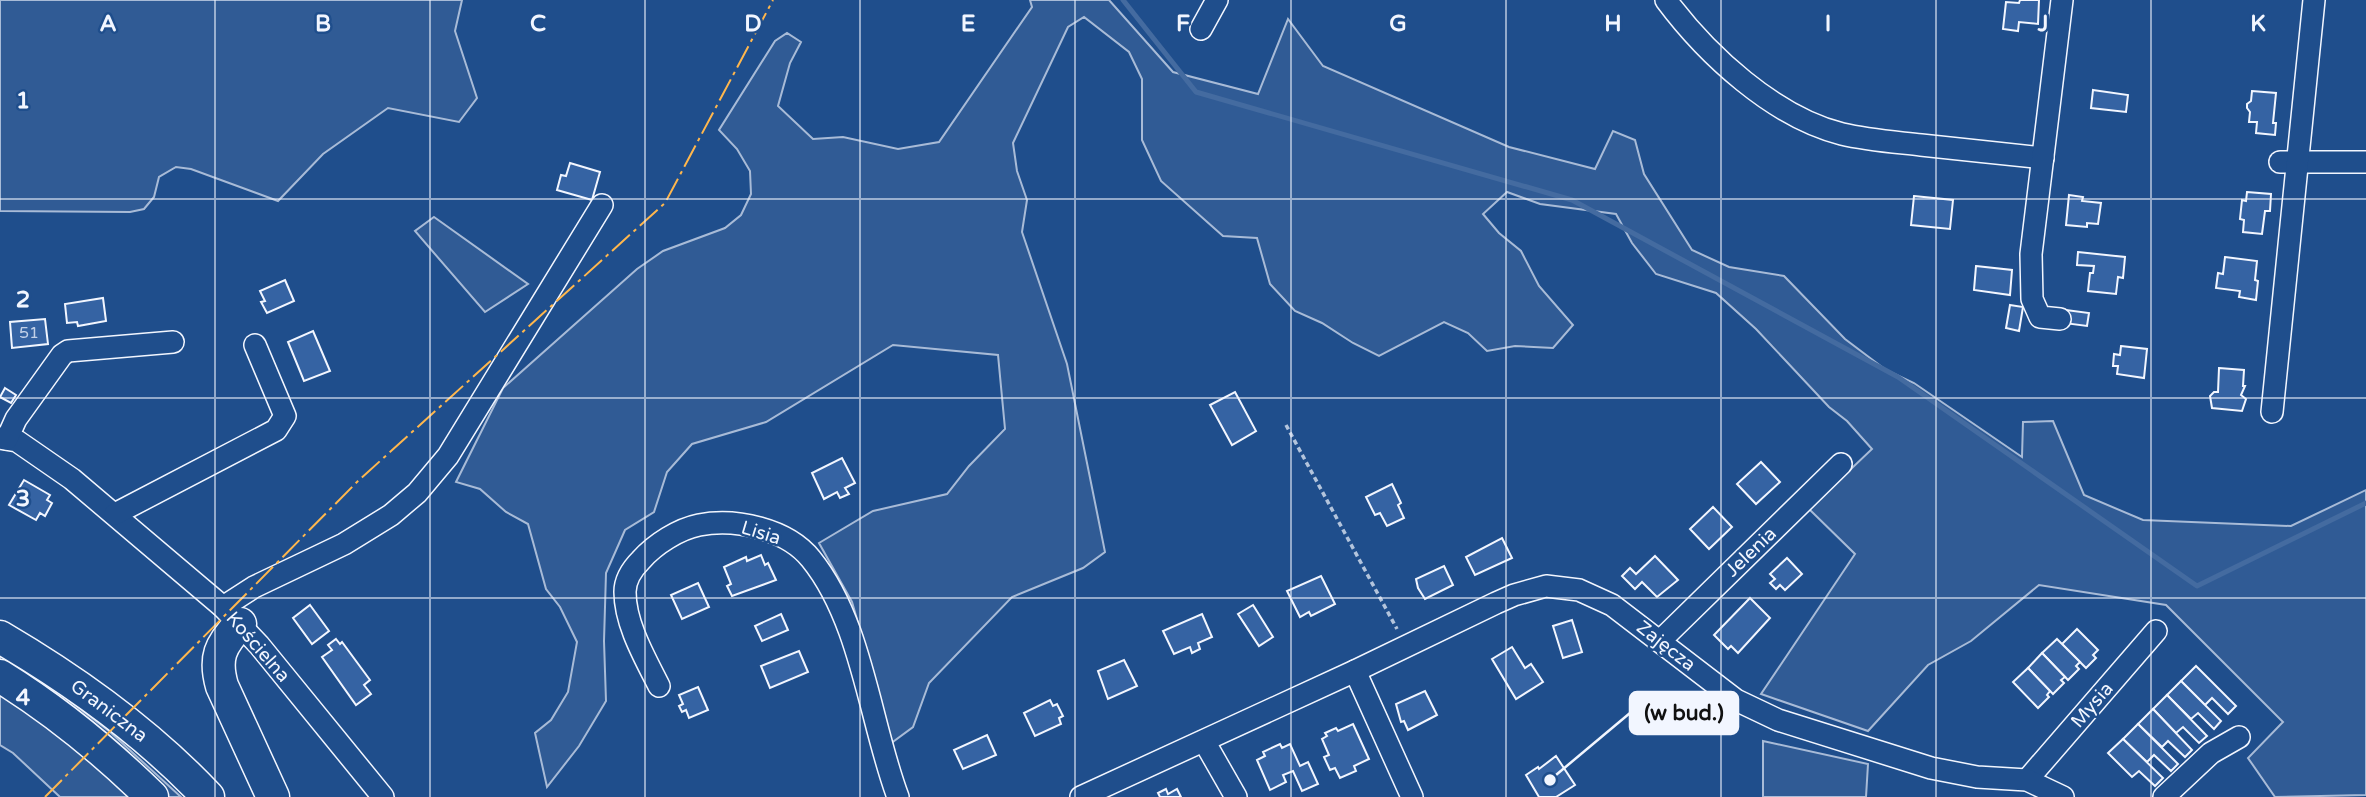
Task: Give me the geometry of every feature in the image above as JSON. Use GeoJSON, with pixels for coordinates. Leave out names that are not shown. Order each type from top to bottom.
{"type":"FeatureCollection","features":[{"type":"Feature","properties":{"kind":"highway"},"geometry":{"type":"LineString","coordinates":[[231,616],[218,663],[219,674],[273,797]]}},
{"type":"Feature","properties":{"kind":"highway","name":"Graniczna"},"geometry":{"type":"LineString","coordinates":[[0,637],[66,678],[114,713],[157,747],[208,797]]}},
{"type":"Feature","properties":{"kind":"highway","name":"Graniczna"},"geometry":{"type":"LineString","coordinates":[[0,676],[61,718],[117,763],[152,797]]}},
{"type":"Feature","properties":{"kind":"street"},"geometry":{"type":"LineString","coordinates":[[1201,29],[1217,0]]}},
{"type":"Feature","properties":{"kind":"street"},"geometry":{"type":"LineString","coordinates":[[1666,0],[1716,56],[1752,88],[1813,123],[1841,134],[1884,141],[2043,158]]}},
{"type":"Feature","properties":{"kind":"street"},"geometry":{"type":"LineString","coordinates":[[2060,319],[2040,317],[2032,299],[2031,254],[2062,0]]}},
{"type":"Feature","properties":{"kind":"street"},"geometry":{"type":"LineString","coordinates":[[2272,412],[2290,162],[2314,0]]}},
{"type":"Feature","properties":{"kind":"street"},"geometry":{"type":"LineString","coordinates":[[2290,162],[2366,162]]}},
{"type":"Feature","properties":{"kind":"street"},"geometry":{"type":"LineString","coordinates":[[231,616],[254,587],[344,544],[391,515],[417,493],[448,456],[602,205]]}},
{"type":"Feature","properties":{"kind":"street","name":"Kościelna"},"geometry":{"type":"LineString","coordinates":[[173,342],[68,351],[62,355],[4,438],[29,448],[115,514],[231,616],[259,645],[383,797]]}},
{"type":"Feature","properties":{"kind":"street"},"geometry":{"type":"LineString","coordinates":[[115,514],[276,430],[285,416],[255,345]]}},
{"type":"Feature","properties":{"kind":"street","name":"Jelenia"},"geometry":{"type":"LineString","coordinates":[[1660,641],[1841,464]]}},
{"type":"Feature","properties":{"kind":"street","name":"Lisia"},"geometry":{"type":"LineString","coordinates":[[659,686],[639,645],[628,613],[625,590],[633,569],[647,553],[663,541],[697,525],[724,523],[783,536],[810,557],[827,581],[846,623],[898,797]]}},
{"type":"Feature","properties":{"kind":"street","name":"Zajęcza"},"geometry":{"type":"LineString","coordinates":[[1081,797],[1355,671],[1514,594],[1545,586],[1579,590],[1612,605],[1735,700],[1778,720],[1931,768],[1975,787],[2027,780],[2063,797]]}},
{"type":"Feature","properties":{"kind":"street","name":"Mysia"},"geometry":{"type":"LineString","coordinates":[[2027,780],[2156,631]]}},
{"type":"Feature","properties":{"kind":"street"},"geometry":{"type":"LineString","coordinates":[[1355,671],[1412,797]]}},
{"type":"Feature","properties":{"kind":"street"},"geometry":{"type":"LineString","coordinates":[[2164,797],[2211,753],[2239,737]]}},
{"type":"Feature","properties":{"kind":"street"},"geometry":{"type":"LineString","coordinates":[[1205,741],[1236,797]]}},
{"type":"Feature","properties":{"kind":"path"},"geometry":{"type":"LineString","coordinates":[[1286,425],[1406,646]]}},
{"type":"Feature","properties":{"kind":"shaded area"},"geometry":{"type":"Polygon","coordinates":[[[0,0],[462,0],[455,31],[477,98],[459,122],[388,108],[323,154],[278,201],[191,169],[176,167],[159,177],[154,197],[144,209],[130,212],[0,211],[0,0]]]}},
{"type":"Feature","properties":{"kind":"shaded area"},"geometry":{"type":"Polygon","coordinates":[[[1030,0],[1109,0],[1173,72],[1258,94],[1288,19],[1323,66],[1509,147],[1595,169],[1613,131],[1635,140],[1644,174],[1692,250],[1729,267],[1784,276],[1845,339],[1886,370],[1914,383],[2022,457],[2023,422],[2053,421],[2084,495],[2143,520],[2291,526],[2366,490],[2366,795],[2275,797],[2248,758],[2283,722],[2166,605],[2039,585],[1971,641],[1928,665],[1868,731],[1761,694],[1855,554],[1809,509],[1872,449],[1756,329],[1716,293],[1656,274],[1632,243],[1616,214],[1540,204],[1507,192],[1483,214],[1499,233],[1521,251],[1539,286],[1573,325],[1553,348],[1515,346],[1487,351],[1468,333],[1444,322],[1379,356],[1322,323],[1295,311],[1270,284],[1257,238],[1223,236],[1161,181],[1142,140],[1142,79],[1129,52],[1084,17],[1068,27],[1013,143],[1017,171],[1027,200],[1022,232],[1067,364],[1105,552],[1083,568],[1012,597],[929,683],[913,727],[890,744],[852,602],[819,543],[873,511],[947,494],[969,466],[1005,429],[998,355],[893,345],[766,422],[692,444],[667,472],[654,512],[625,530],[606,573],[606,701],[579,746],[547,787],[535,733],[551,720],[568,692],[577,642],[560,607],[546,589],[528,524],[506,512],[480,489],[456,482],[503,388],[637,269],[663,251],[725,228],[741,215],[751,194],[750,171],[737,149],[719,130],[775,41],[787,33],[801,42],[790,63],[778,106],[813,139],[843,137],[898,149],[939,142],[1032,7],[1030,0]]]}},
{"type":"Feature","properties":{"kind":"shaded area"},"geometry":{"type":"Polygon","coordinates":[[[434,217],[528,284],[485,312],[415,231],[434,217]]]}},
{"type":"Feature","properties":{"kind":"shaded area"},"geometry":{"type":"Polygon","coordinates":[[[0,653],[42,680],[109,731],[181,797],[167,797],[0,663],[0,653]]]}},
{"type":"Feature","properties":{"kind":"shaded area"},"geometry":{"type":"Polygon","coordinates":[[[0,693],[26,709],[101,768],[132,797],[60,797],[13,753],[0,745],[0,693]]]}},
{"type":"Feature","properties":{"kind":"shaded area"},"geometry":{"type":"Polygon","coordinates":[[[1763,741],[1868,764],[1866,797],[1763,797],[1763,741]]]}},
{"type":"Feature","properties":{"kind":"building"},"geometry":{"type":"Polygon","coordinates":[[[2020,0],[2039,0],[2038,24],[2019,22],[2018,31],[2003,29],[2006,2],[2019,3],[2020,0]]]}},
{"type":"Feature","properties":{"kind":"building"},"geometry":{"type":"Polygon","coordinates":[[[2093,90],[2128,95],[2126,112],[2091,108],[2093,90]]]}},
{"type":"Feature","properties":{"kind":"building"},"geometry":{"type":"Polygon","coordinates":[[[2252,91],[2276,93],[2273,123],[2276,123],[2275,135],[2256,133],[2257,122],[2249,122],[2247,104],[2251,101],[2252,91]]]}},
{"type":"Feature","properties":{"kind":"building"},"geometry":{"type":"Polygon","coordinates":[[[570,163],[600,172],[592,200],[557,190],[561,175],[566,176],[570,163]]]}},
{"type":"Feature","properties":{"kind":"building"},"geometry":{"type":"Polygon","coordinates":[[[2247,192],[2271,194],[2270,211],[2265,211],[2262,234],[2243,232],[2244,220],[2240,219],[2242,200],[2246,201],[2247,192]]]}},
{"type":"Feature","properties":{"kind":"building"},"geometry":{"type":"Polygon","coordinates":[[[2069,195],[2083,197],[2082,201],[2101,203],[2098,224],[2087,223],[2087,227],[2066,225],[2069,195]]]}},
{"type":"Feature","properties":{"kind":"building"},"geometry":{"type":"Polygon","coordinates":[[[1914,196],[1953,200],[1950,229],[1911,225],[1914,196]]]}},
{"type":"Feature","properties":{"kind":"building"},"geometry":{"type":"Polygon","coordinates":[[[2078,252],[2125,257],[2123,278],[2118,277],[2116,294],[2088,291],[2090,273],[2093,273],[2094,266],[2077,265],[2078,252]]]}},
{"type":"Feature","properties":{"kind":"building"},"geometry":{"type":"Polygon","coordinates":[[[2225,257],[2257,261],[2256,300],[2239,297],[2240,291],[2216,288],[2218,273],[2223,274],[2225,257]]]}},
{"type":"Feature","properties":{"kind":"building"},"geometry":{"type":"Polygon","coordinates":[[[1976,266],[2012,270],[2010,295],[1974,290],[1976,266]]]}},
{"type":"Feature","properties":{"kind":"building"},"geometry":{"type":"Polygon","coordinates":[[[285,280],[294,301],[267,313],[261,302],[265,301],[260,291],[285,280]]]}},
{"type":"Feature","properties":{"kind":"building"},"geometry":{"type":"Polygon","coordinates":[[[103,298],[106,321],[78,326],[77,322],[67,323],[65,304],[103,298]]]}},
{"type":"Feature","properties":{"kind":"building"},"geometry":{"type":"Polygon","coordinates":[[[2010,305],[2023,307],[2019,331],[2006,328],[2010,305]]]}},
{"type":"Feature","properties":{"kind":"building"},"geometry":{"type":"Polygon","coordinates":[[[2066,310],[2089,313],[2087,326],[2064,323],[2066,310]]]}},
{"type":"Feature","properties":{"kind":"building"},"geometry":{"type":"Polygon","coordinates":[[[45,319],[48,344],[12,348],[10,322],[45,319]]]}},
{"type":"Feature","properties":{"kind":"building"},"geometry":{"type":"Polygon","coordinates":[[[313,331],[330,371],[304,381],[288,342],[313,331]]]}},
{"type":"Feature","properties":{"kind":"building"},"geometry":{"type":"Polygon","coordinates":[[[2121,346],[2147,349],[2144,378],[2117,374],[2118,366],[2113,366],[2114,354],[2120,355],[2121,346]]]}},
{"type":"Feature","properties":{"kind":"building"},"geometry":{"type":"Polygon","coordinates":[[[2219,368],[2244,370],[2245,386],[2241,395],[2246,399],[2242,411],[2212,408],[2210,396],[2218,392],[2219,368]]]}},
{"type":"Feature","properties":{"kind":"building"},"geometry":{"type":"Polygon","coordinates":[[[5,388],[16,395],[11,403],[0,397],[5,388]]]}},
{"type":"Feature","properties":{"kind":"building"},"geometry":{"type":"Polygon","coordinates":[[[1235,392],[1256,431],[1232,445],[1210,405],[1235,392]]]}},
{"type":"Feature","properties":{"kind":"building"},"geometry":{"type":"Polygon","coordinates":[[[842,458],[855,483],[845,488],[849,494],[840,498],[837,492],[824,499],[812,473],[842,458]]]}},
{"type":"Feature","properties":{"kind":"building"},"geometry":{"type":"Polygon","coordinates":[[[1761,462],[1780,482],[1756,504],[1737,484],[1761,462]]]}},
{"type":"Feature","properties":{"kind":"building"},"geometry":{"type":"Polygon","coordinates":[[[24,480],[50,495],[47,500],[52,503],[45,516],[40,513],[36,520],[9,505],[24,480]]]}},
{"type":"Feature","properties":{"kind":"building"},"geometry":{"type":"Polygon","coordinates":[[[1392,484],[1401,503],[1398,505],[1404,518],[1387,526],[1380,513],[1375,515],[1366,497],[1392,484]]]}},
{"type":"Feature","properties":{"kind":"building"},"geometry":{"type":"Polygon","coordinates":[[[1713,507],[1732,527],[1709,549],[1690,529],[1713,507]]]}},
{"type":"Feature","properties":{"kind":"building"},"geometry":{"type":"Polygon","coordinates":[[[1502,538],[1512,558],[1475,575],[1466,557],[1502,538]]]}},
{"type":"Feature","properties":{"kind":"building"},"geometry":{"type":"Polygon","coordinates":[[[761,555],[776,580],[732,596],[727,586],[731,584],[724,567],[746,557],[747,561],[761,555]]]}},
{"type":"Feature","properties":{"kind":"building"},"geometry":{"type":"Polygon","coordinates":[[[1655,556],[1678,580],[1657,597],[1642,582],[1635,589],[1622,576],[1630,568],[1636,574],[1655,556]]]}},
{"type":"Feature","properties":{"kind":"building"},"geometry":{"type":"Polygon","coordinates":[[[1787,558],[1802,574],[1785,590],[1780,585],[1776,589],[1770,583],[1775,579],[1770,574],[1787,558]]]}},
{"type":"Feature","properties":{"kind":"building"},"geometry":{"type":"Polygon","coordinates":[[[1444,566],[1453,585],[1425,599],[1416,579],[1444,566]]]}},
{"type":"Feature","properties":{"kind":"building"},"geometry":{"type":"Polygon","coordinates":[[[1321,576],[1335,604],[1311,616],[1309,612],[1300,617],[1287,591],[1321,576]]]}},
{"type":"Feature","properties":{"kind":"building"},"geometry":{"type":"Polygon","coordinates":[[[698,583],[709,607],[682,619],[671,595],[698,583]]]}},
{"type":"Feature","properties":{"kind":"building"},"geometry":{"type":"Polygon","coordinates":[[[1750,598],[1770,618],[1738,653],[1731,646],[1728,649],[1714,635],[1750,598]]]}},
{"type":"Feature","properties":{"kind":"building"},"geometry":{"type":"Polygon","coordinates":[[[310,605],[329,631],[312,644],[293,618],[310,605]]]}},
{"type":"Feature","properties":{"kind":"building"},"geometry":{"type":"Polygon","coordinates":[[[1253,605],[1273,637],[1259,646],[1238,614],[1253,605]]]}},
{"type":"Feature","properties":{"kind":"building"},"geometry":{"type":"Polygon","coordinates":[[[781,614],[788,630],[762,641],[755,626],[781,614]]]}},
{"type":"Feature","properties":{"kind":"building"},"geometry":{"type":"Polygon","coordinates":[[[1202,614],[1212,637],[1198,643],[1200,649],[1192,653],[1190,647],[1174,654],[1163,631],[1202,614]]]}},
{"type":"Feature","properties":{"kind":"building"},"geometry":{"type":"Polygon","coordinates":[[[1572,620],[1582,652],[1563,658],[1553,626],[1572,620]]]}},
{"type":"Feature","properties":{"kind":"building"},"geometry":{"type":"Polygon","coordinates":[[[2077,629],[2098,650],[2093,655],[2096,658],[2086,668],[2062,644],[2077,629]]]}},
{"type":"Feature","properties":{"kind":"building"},"geometry":{"type":"Polygon","coordinates":[[[336,639],[340,644],[342,642],[370,680],[364,685],[371,694],[356,705],[322,657],[332,650],[328,645],[336,639]]]}},
{"type":"Feature","properties":{"kind":"building"},"geometry":{"type":"Polygon","coordinates":[[[2057,639],[2080,662],[2076,666],[2079,669],[2068,680],[2042,653],[2057,639]]]}},
{"type":"Feature","properties":{"kind":"building"},"geometry":{"type":"Polygon","coordinates":[[[1512,647],[1525,668],[1531,664],[1543,682],[1516,699],[1492,659],[1512,647]]]}},
{"type":"Feature","properties":{"kind":"building"},"geometry":{"type":"Polygon","coordinates":[[[799,651],[808,672],[770,688],[761,666],[799,651]]]}},
{"type":"Feature","properties":{"kind":"building"},"geometry":{"type":"Polygon","coordinates":[[[2042,653],[2065,677],[2061,680],[2064,683],[2053,694],[2028,668],[2042,653]]]}},
{"type":"Feature","properties":{"kind":"building"},"geometry":{"type":"Polygon","coordinates":[[[1124,660],[1137,686],[1108,699],[1098,671],[1124,660]]]}},
{"type":"Feature","properties":{"kind":"building"},"geometry":{"type":"Polygon","coordinates":[[[2196,666],[2236,706],[2228,714],[2212,698],[2205,705],[2181,681],[2196,666]]]}},
{"type":"Feature","properties":{"kind":"building"},"geometry":{"type":"Polygon","coordinates":[[[2028,668],[2050,691],[2047,695],[2049,697],[2038,708],[2013,682],[2028,668]]]}},
{"type":"Feature","properties":{"kind":"building"},"geometry":{"type":"Polygon","coordinates":[[[2181,681],[2221,721],[2214,729],[2198,713],[2191,719],[2167,695],[2181,681]]]}},
{"type":"Feature","properties":{"kind":"building"},"geometry":{"type":"Polygon","coordinates":[[[698,687],[708,710],[689,718],[686,710],[682,712],[679,706],[683,704],[679,695],[698,687]]]}},
{"type":"Feature","properties":{"kind":"building"},"geometry":{"type":"Polygon","coordinates":[[[1425,691],[1437,715],[1408,730],[1404,721],[1401,722],[1396,704],[1425,691]]]}},
{"type":"Feature","properties":{"kind":"building"},"geometry":{"type":"Polygon","coordinates":[[[2167,695],[2207,736],[2199,743],[2183,727],[2176,733],[2153,709],[2167,695]]]}},
{"type":"Feature","properties":{"kind":"building"},"geometry":{"type":"Polygon","coordinates":[[[1050,700],[1053,706],[1057,704],[1063,716],[1059,718],[1061,724],[1035,736],[1024,713],[1050,700]]]}},
{"type":"Feature","properties":{"kind":"building"},"geometry":{"type":"Polygon","coordinates":[[[2153,709],[2192,750],[2185,757],[2168,741],[2162,747],[2138,724],[2153,709]]]}},
{"type":"Feature","properties":{"kind":"building"},"geometry":{"type":"Polygon","coordinates":[[[1353,724],[1369,759],[1354,766],[1356,771],[1340,778],[1335,768],[1330,770],[1324,757],[1329,755],[1322,739],[1327,736],[1325,733],[1353,724]]]}},
{"type":"Feature","properties":{"kind":"building"},"geometry":{"type":"Polygon","coordinates":[[[2138,724],[2178,764],[2171,771],[2154,755],[2147,762],[2123,739],[2138,724]]]}},
{"type":"Feature","properties":{"kind":"building"},"geometry":{"type":"Polygon","coordinates":[[[987,735],[996,755],[963,769],[954,750],[987,735]]]}},
{"type":"Feature","properties":{"kind":"building"},"geometry":{"type":"Polygon","coordinates":[[[2123,739],[2163,778],[2155,786],[2139,771],[2132,777],[2108,753],[2123,739]]]}},
{"type":"Feature","properties":{"kind":"building"},"geometry":{"type":"Polygon","coordinates":[[[1280,744],[1282,748],[1290,744],[1300,766],[1308,762],[1318,784],[1302,791],[1293,771],[1283,775],[1286,782],[1270,790],[1257,760],[1265,756],[1263,752],[1280,744]]]}},
{"type":"Feature","properties":{"kind":"building"},"geometry":{"type":"Polygon","coordinates":[[[1556,756],[1575,785],[1556,797],[1539,797],[1526,775],[1556,756]]]}},
{"type":"Feature","properties":{"kind":"building"},"geometry":{"type":"Polygon","coordinates":[[[1166,789],[1168,794],[1177,789],[1181,797],[1160,797],[1158,793],[1166,789]]]}},
{"type":"Feature","properties":{"kind":"waterway"},"geometry":{"type":"LineString","coordinates":[[1123,0],[1196,92],[1572,200],[1898,377],[2197,586],[2366,503]]}},
{"type":"Feature","properties":{"kind":"power"},"geometry":{"type":"LineString","coordinates":[[45,797],[358,481],[665,203],[773,0]]}},
{"type":"Feature","properties":{"kind":"place","name":"(w bud.)"},"geometry":{"type":"Point","coordinates":[1550,780]}}]}
